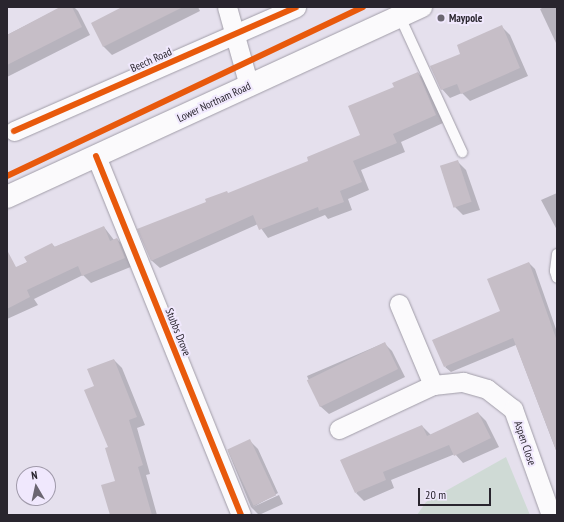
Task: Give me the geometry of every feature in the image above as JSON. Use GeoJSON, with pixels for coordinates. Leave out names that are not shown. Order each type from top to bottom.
{"type":"FeatureCollection","features":[{"type":"Feature","properties":{"kind":"main road","name":"Lower Northam Road"},"geometry":{"type":"LineString","coordinates":[[7,197],[421,7]]}},
{"type":"Feature","properties":{"kind":"street"},"geometry":{"type":"LineString","coordinates":[[227,7],[249,86]]}},
{"type":"Feature","properties":{"kind":"street","name":"Beech Road"},"geometry":{"type":"LineString","coordinates":[[14,131],[296,7]]}},
{"type":"Feature","properties":{"kind":"street","name":"Stubbs Drove"},"geometry":{"type":"LineString","coordinates":[[96,156],[241,515]]}},
{"type":"Feature","properties":{"kind":"street"},"geometry":{"type":"LineString","coordinates":[[399,304],[433,385]]}},
{"type":"Feature","properties":{"kind":"street","name":"Aspen Close"},"geometry":{"type":"LineString","coordinates":[[339,429],[433,385],[463,382],[487,389],[514,409],[550,515]]}},
{"type":"Feature","properties":{"kind":"lane"},"geometry":{"type":"LineString","coordinates":[[400,17],[462,152]]}},
{"type":"Feature","properties":{"kind":"lane"},"geometry":{"type":"LineString","coordinates":[[557,254],[555,271],[557,278]]}},
{"type":"Feature","properties":{"kind":"shaded area"},"geometry":{"type":"Polygon","coordinates":[[[506,457],[530,515],[417,515],[426,502],[506,457]]]}},
{"type":"Feature","properties":{"kind":"building"},"geometry":{"type":"Polygon","coordinates":[[[60,7],[72,7],[82,27],[7,65],[7,35],[60,7]]]}},
{"type":"Feature","properties":{"kind":"building"},"geometry":{"type":"Polygon","coordinates":[[[122,7],[183,7],[103,47],[91,23],[122,7]]]}},
{"type":"Feature","properties":{"kind":"building"},"geometry":{"type":"Polygon","coordinates":[[[502,25],[520,68],[461,94],[457,84],[441,90],[430,66],[460,54],[457,45],[502,25]]]}},
{"type":"Feature","properties":{"kind":"building"},"geometry":{"type":"Polygon","coordinates":[[[418,72],[436,115],[393,134],[397,143],[353,161],[362,182],[340,191],[344,202],[319,211],[318,207],[259,230],[253,215],[151,261],[137,229],[206,202],[205,199],[227,191],[228,193],[308,161],[307,157],[360,135],[348,106],[394,87],[392,83],[418,72]]]}},
{"type":"Feature","properties":{"kind":"building"},"geometry":{"type":"Polygon","coordinates":[[[458,160],[472,202],[454,208],[440,166],[458,160]]]}},
{"type":"Feature","properties":{"kind":"building"},"geometry":{"type":"Polygon","coordinates":[[[104,226],[110,241],[117,238],[125,258],[82,276],[78,266],[27,290],[30,297],[7,309],[7,250],[16,267],[27,262],[24,257],[52,243],[54,247],[104,226]]]}},
{"type":"Feature","properties":{"kind":"building"},"geometry":{"type":"Polygon","coordinates":[[[529,262],[557,341],[556,450],[513,338],[444,367],[432,340],[500,311],[487,279],[529,262]]]}},
{"type":"Feature","properties":{"kind":"building"},"geometry":{"type":"Polygon","coordinates":[[[385,342],[398,369],[320,407],[307,380],[385,342]]]}},
{"type":"Feature","properties":{"kind":"building"},"geometry":{"type":"Polygon","coordinates":[[[114,359],[137,417],[129,420],[143,465],[138,467],[152,515],[110,515],[101,485],[115,481],[105,448],[108,447],[84,390],[94,386],[87,369],[114,359]]]}},
{"type":"Feature","properties":{"kind":"building"},"geometry":{"type":"Polygon","coordinates":[[[478,412],[491,438],[454,456],[449,445],[383,472],[386,480],[355,493],[340,460],[422,425],[427,436],[478,412]]]}},
{"type":"Feature","properties":{"kind":"building"},"geometry":{"type":"Polygon","coordinates":[[[250,439],[276,495],[254,506],[227,450],[250,439]]]}},
{"type":"Feature","properties":{"kind":"cycle path"},"geometry":{"type":"LineString","coordinates":[[14,131],[296,7]]}},
{"type":"Feature","properties":{"kind":"cycle path"},"geometry":{"type":"LineString","coordinates":[[7,176],[363,7]]}},
{"type":"Feature","properties":{"kind":"cycle path"},"geometry":{"type":"LineString","coordinates":[[96,156],[241,515]]}},
{"type":"Feature","properties":{"kind":"place","name":"Maypole"},"geometry":{"type":"Point","coordinates":[441,18]}}]}
